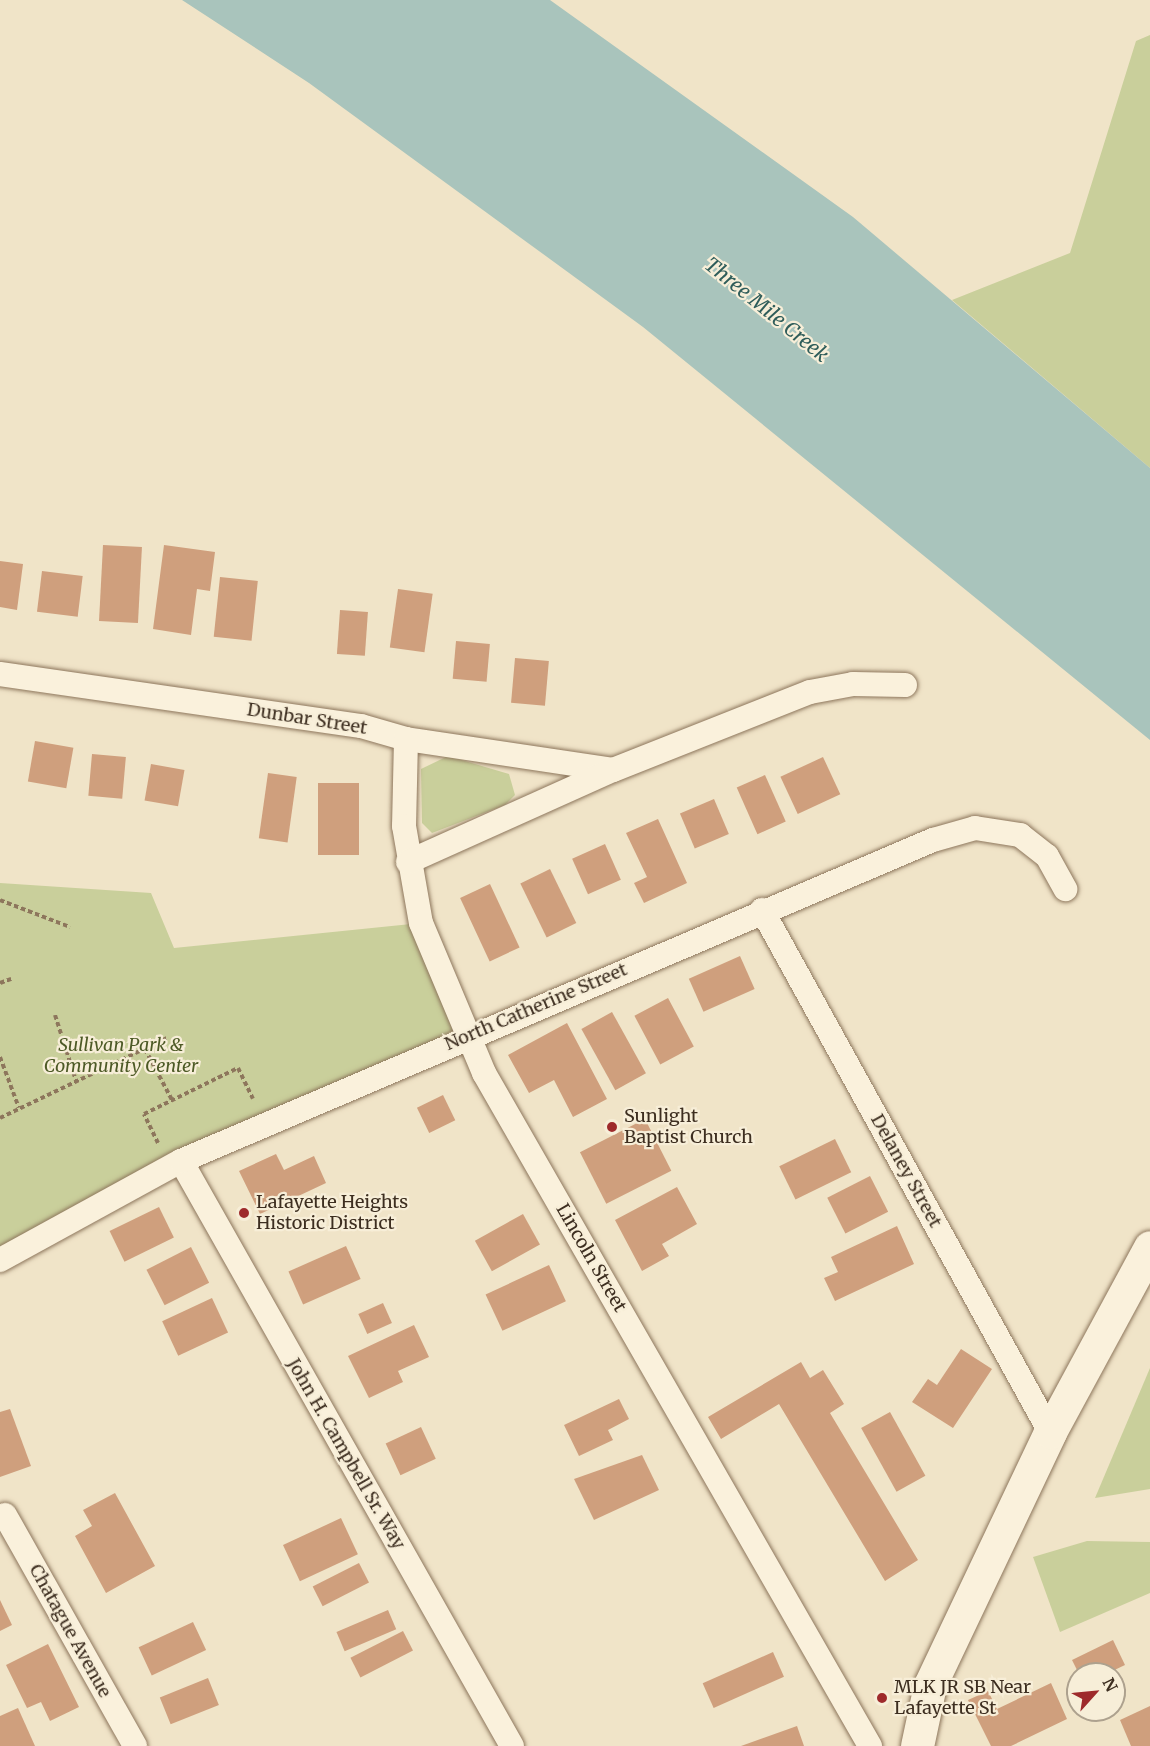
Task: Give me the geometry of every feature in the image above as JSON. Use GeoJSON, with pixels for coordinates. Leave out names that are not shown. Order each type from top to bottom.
{"type":"FeatureCollection","features":[{"type":"Feature","properties":{"kind":"main road"},"geometry":{"type":"LineString","coordinates":[[917,1746],[930,1685],[1050,1432],[1150,1247]]}},
{"type":"Feature","properties":{"kind":"street","name":"Dunbar Street"},"geometry":{"type":"LineString","coordinates":[[0,674],[361,726],[406,739],[613,770]]}},
{"type":"Feature","properties":{"kind":"street"},"geometry":{"type":"LineString","coordinates":[[408,862],[613,770],[810,692],[853,684],[905,685]]}},
{"type":"Feature","properties":{"kind":"street","name":"Lincoln Street"},"geometry":{"type":"LineString","coordinates":[[406,739],[408,862],[421,923],[472,1035],[484,1073],[870,1746]]}},
{"type":"Feature","properties":{"kind":"street","name":"North Catherine Street"},"geometry":{"type":"LineString","coordinates":[[0,1260],[181,1161],[762,910],[933,840],[975,828],[1020,835],[1047,856],[1065,889]]}},
{"type":"Feature","properties":{"kind":"street","name":"Delaney Street"},"geometry":{"type":"LineString","coordinates":[[762,910],[1050,1432]]}},
{"type":"Feature","properties":{"kind":"street","name":"John H. Campbell Sr. Way"},"geometry":{"type":"LineString","coordinates":[[181,1161],[512,1746]]}},
{"type":"Feature","properties":{"kind":"street","name":"Chatague Avenue"},"geometry":{"type":"LineString","coordinates":[[5,1515],[135,1746]]}},
{"type":"Feature","properties":{"kind":"path"},"geometry":{"type":"LineString","coordinates":[[0,900],[70,927]]}},
{"type":"Feature","properties":{"kind":"path"},"geometry":{"type":"LineString","coordinates":[[0,983],[11,979]]}},
{"type":"Feature","properties":{"kind":"path"},"geometry":{"type":"LineString","coordinates":[[55,1015],[76,1081]]}},
{"type":"Feature","properties":{"kind":"path"},"geometry":{"type":"LineString","coordinates":[[0,1118],[167,1038]]}},
{"type":"Feature","properties":{"kind":"path"},"geometry":{"type":"LineString","coordinates":[[145,1049],[172,1100]]}},
{"type":"Feature","properties":{"kind":"path"},"geometry":{"type":"LineString","coordinates":[[0,1057],[19,1108]]}},
{"type":"Feature","properties":{"kind":"path"},"geometry":{"type":"LineString","coordinates":[[159,1147],[144,1114],[172,1100],[238,1068],[253,1100]]}},
{"type":"Feature","properties":{"kind":"green space"},"geometry":{"type":"Polygon","coordinates":[[[1150,35],[1150,468],[952,300],[1070,253],[1136,41],[1150,35]]]}},
{"type":"Feature","properties":{"kind":"green space"},"geometry":{"type":"Polygon","coordinates":[[[448,756],[509,774],[515,795],[505,805],[432,833],[422,823],[421,769],[448,756]]]}},
{"type":"Feature","properties":{"kind":"green space","name":"Sullivan Park & Community Center"},"geometry":{"type":"Polygon","coordinates":[[[0,883],[151,893],[174,948],[421,923],[472,1035],[0,1260],[0,883]]]}},
{"type":"Feature","properties":{"kind":"green space"},"geometry":{"type":"Polygon","coordinates":[[[1150,1368],[1150,1489],[1095,1498],[1150,1368]]]}},
{"type":"Feature","properties":{"kind":"green space"},"geometry":{"type":"Polygon","coordinates":[[[1087,1541],[1150,1542],[1150,1593],[1060,1632],[1033,1557],[1087,1541]]]}},
{"type":"Feature","properties":{"kind":"water","name":"Three Mile Creek"},"geometry":{"type":"Polygon","coordinates":[[[182,0],[550,0],[853,217],[1150,468],[1150,740],[643,327],[309,83],[182,0]]]}},
{"type":"Feature","properties":{"kind":"building"},"geometry":{"type":"Polygon","coordinates":[[[103,545],[142,547],[138,623],[99,621],[103,545]]]}},
{"type":"Feature","properties":{"kind":"building"},"geometry":{"type":"Polygon","coordinates":[[[164,545],[215,552],[210,591],[197,589],[191,635],[153,629],[164,545]]]}},
{"type":"Feature","properties":{"kind":"building"},"geometry":{"type":"Polygon","coordinates":[[[0,561],[23,564],[17,610],[0,607],[0,561]]]}},
{"type":"Feature","properties":{"kind":"building"},"geometry":{"type":"Polygon","coordinates":[[[42,571],[83,576],[78,617],[37,612],[42,571]]]}},
{"type":"Feature","properties":{"kind":"building"},"geometry":{"type":"Polygon","coordinates":[[[220,577],[258,581],[252,641],[214,637],[220,577]]]}},
{"type":"Feature","properties":{"kind":"building"},"geometry":{"type":"Polygon","coordinates":[[[398,589],[433,594],[424,652],[390,647],[398,589]]]}},
{"type":"Feature","properties":{"kind":"building"},"geometry":{"type":"Polygon","coordinates":[[[340,610],[368,612],[365,656],[337,654],[340,610]]]}},
{"type":"Feature","properties":{"kind":"building"},"geometry":{"type":"Polygon","coordinates":[[[456,641],[490,644],[487,682],[453,679],[456,641]]]}},
{"type":"Feature","properties":{"kind":"building"},"geometry":{"type":"Polygon","coordinates":[[[515,658],[549,661],[545,706],[511,703],[515,658]]]}},
{"type":"Feature","properties":{"kind":"building"},"geometry":{"type":"Polygon","coordinates":[[[35,741],[73,748],[66,788],[28,781],[35,741]]]}},
{"type":"Feature","properties":{"kind":"building"},"geometry":{"type":"Polygon","coordinates":[[[92,754],[126,757],[122,799],[88,796],[92,754]]]}},
{"type":"Feature","properties":{"kind":"building"},"geometry":{"type":"Polygon","coordinates":[[[823,757],[840,794],[798,814],[780,777],[823,757]]]}},
{"type":"Feature","properties":{"kind":"building"},"geometry":{"type":"Polygon","coordinates":[[[151,764],[184,770],[178,806],[145,800],[151,764]]]}},
{"type":"Feature","properties":{"kind":"building"},"geometry":{"type":"Polygon","coordinates":[[[268,773],[297,777],[288,842],[259,838],[268,773]]]}},
{"type":"Feature","properties":{"kind":"building"},"geometry":{"type":"Polygon","coordinates":[[[765,775],[786,822],[757,834],[737,788],[765,775]]]}},
{"type":"Feature","properties":{"kind":"building"},"geometry":{"type":"Polygon","coordinates":[[[318,783],[359,783],[359,855],[318,855],[318,783]]]}},
{"type":"Feature","properties":{"kind":"building"},"geometry":{"type":"Polygon","coordinates":[[[714,799],[729,834],[695,848],[680,813],[714,799]]]}},
{"type":"Feature","properties":{"kind":"building"},"geometry":{"type":"Polygon","coordinates":[[[658,819],[687,883],[644,903],[634,883],[647,877],[626,833],[658,819]]]}},
{"type":"Feature","properties":{"kind":"building"},"geometry":{"type":"Polygon","coordinates":[[[605,844],[621,880],[588,894],[572,859],[605,844]]]}},
{"type":"Feature","properties":{"kind":"building"},"geometry":{"type":"Polygon","coordinates":[[[550,869],[576,923],[547,937],[520,883],[550,869]]]}},
{"type":"Feature","properties":{"kind":"building"},"geometry":{"type":"Polygon","coordinates":[[[490,884],[520,947],[490,961],[460,898],[490,884]]]}},
{"type":"Feature","properties":{"kind":"building"},"geometry":{"type":"Polygon","coordinates":[[[740,956],[755,989],[703,1012],[689,979],[740,956]]]}},
{"type":"Feature","properties":{"kind":"building"},"geometry":{"type":"Polygon","coordinates":[[[668,998],[694,1047],[660,1064],[634,1016],[668,998]]]}},
{"type":"Feature","properties":{"kind":"building"},"geometry":{"type":"Polygon","coordinates":[[[612,1012],[646,1073],[615,1090],[581,1029],[612,1012]]]}},
{"type":"Feature","properties":{"kind":"building"},"geometry":{"type":"Polygon","coordinates":[[[567,1023],[607,1099],[573,1117],[554,1080],[529,1093],[508,1055],[567,1023]]]}},
{"type":"Feature","properties":{"kind":"building"},"geometry":{"type":"Polygon","coordinates":[[[443,1095],[455,1120],[429,1133],[417,1108],[443,1095]]]}},
{"type":"Feature","properties":{"kind":"building"},"geometry":{"type":"Polygon","coordinates":[[[645,1119],[671,1171],[606,1204],[580,1152],[645,1119]]]}},
{"type":"Feature","properties":{"kind":"building"},"geometry":{"type":"Polygon","coordinates":[[[835,1139],[851,1172],[795,1199],[779,1166],[835,1139]]]}},
{"type":"Feature","properties":{"kind":"building"},"geometry":{"type":"Polygon","coordinates":[[[276,1154],[284,1170],[314,1156],[326,1183],[260,1214],[239,1171],[276,1154]]]}},
{"type":"Feature","properties":{"kind":"building"},"geometry":{"type":"Polygon","coordinates":[[[870,1176],[888,1212],[845,1233],[827,1198],[870,1176]]]}},
{"type":"Feature","properties":{"kind":"building"},"geometry":{"type":"Polygon","coordinates":[[[677,1187],[697,1224],[662,1244],[669,1256],[642,1271],[615,1220],[677,1187]]]}},
{"type":"Feature","properties":{"kind":"building"},"geometry":{"type":"Polygon","coordinates":[[[159,1207],[174,1238],[124,1262],[110,1231],[159,1207]]]}},
{"type":"Feature","properties":{"kind":"building"},"geometry":{"type":"Polygon","coordinates":[[[523,1214],[540,1245],[492,1271],[475,1241],[523,1214]]]}},
{"type":"Feature","properties":{"kind":"building"},"geometry":{"type":"Polygon","coordinates":[[[897,1226],[914,1264],[835,1301],[824,1278],[838,1272],[831,1257],[897,1226]]]}},
{"type":"Feature","properties":{"kind":"building"},"geometry":{"type":"Polygon","coordinates":[[[346,1246],[361,1279],[303,1305],[288,1272],[346,1246]]]}},
{"type":"Feature","properties":{"kind":"building"},"geometry":{"type":"Polygon","coordinates":[[[191,1247],[209,1283],[165,1305],[146,1270],[191,1247]]]}},
{"type":"Feature","properties":{"kind":"building"},"geometry":{"type":"Polygon","coordinates":[[[549,1265],[566,1301],[502,1331],[486,1295],[549,1265]]]}},
{"type":"Feature","properties":{"kind":"building"},"geometry":{"type":"Polygon","coordinates":[[[212,1298],[228,1332],[178,1356],[162,1321],[212,1298]]]}},
{"type":"Feature","properties":{"kind":"building"},"geometry":{"type":"Polygon","coordinates":[[[383,1303],[392,1323],[367,1334],[358,1314],[383,1303]]]}},
{"type":"Feature","properties":{"kind":"building"},"geometry":{"type":"Polygon","coordinates":[[[414,1325],[429,1357],[398,1371],[403,1382],[369,1398],[348,1356],[414,1325]]]}},
{"type":"Feature","properties":{"kind":"building"},"geometry":{"type":"Polygon","coordinates":[[[961,1349],[992,1369],[953,1428],[912,1402],[928,1379],[937,1385],[961,1349]]]}},
{"type":"Feature","properties":{"kind":"building"},"geometry":{"type":"Polygon","coordinates":[[[801,1362],[810,1378],[823,1370],[844,1404],[830,1413],[918,1560],[885,1581],[779,1404],[721,1439],[708,1417],[801,1362]]]}},
{"type":"Feature","properties":{"kind":"building"},"geometry":{"type":"Polygon","coordinates":[[[619,1399],[629,1419],[608,1430],[613,1440],[579,1456],[564,1425],[619,1399]]]}},
{"type":"Feature","properties":{"kind":"building"},"geometry":{"type":"Polygon","coordinates":[[[10,1409],[31,1466],[0,1477],[0,1412],[10,1409]]]}},
{"type":"Feature","properties":{"kind":"building"},"geometry":{"type":"Polygon","coordinates":[[[890,1412],[925,1476],[897,1492],[861,1428],[890,1412]]]}},
{"type":"Feature","properties":{"kind":"building"},"geometry":{"type":"Polygon","coordinates":[[[421,1427],[436,1459],[400,1475],[386,1443],[421,1427]]]}},
{"type":"Feature","properties":{"kind":"building"},"geometry":{"type":"Polygon","coordinates":[[[642,1455],[659,1490],[594,1520],[574,1479],[642,1455]]]}},
{"type":"Feature","properties":{"kind":"building"},"geometry":{"type":"Polygon","coordinates":[[[115,1493],[155,1566],[106,1593],[75,1536],[92,1526],[83,1510],[115,1493]]]}},
{"type":"Feature","properties":{"kind":"building"},"geometry":{"type":"Polygon","coordinates":[[[341,1518],[358,1554],[300,1581],[283,1545],[341,1518]]]}},
{"type":"Feature","properties":{"kind":"building"},"geometry":{"type":"Polygon","coordinates":[[[359,1563],[369,1583],[323,1606],[313,1587],[359,1563]]]}},
{"type":"Feature","properties":{"kind":"building"},"geometry":{"type":"Polygon","coordinates":[[[0,1600],[12,1625],[0,1631],[0,1600]]]}},
{"type":"Feature","properties":{"kind":"building"},"geometry":{"type":"Polygon","coordinates":[[[388,1610],[396,1629],[345,1651],[336,1632],[388,1610]]]}},
{"type":"Feature","properties":{"kind":"building"},"geometry":{"type":"Polygon","coordinates":[[[193,1622],[206,1650],[152,1675],[139,1647],[193,1622]]]}},
{"type":"Feature","properties":{"kind":"building"},"geometry":{"type":"Polygon","coordinates":[[[403,1631],[413,1651],[360,1677],[350,1658],[403,1631]]]}},
{"type":"Feature","properties":{"kind":"building"},"geometry":{"type":"Polygon","coordinates":[[[1113,1640],[1124,1662],[1073,1662],[1072,1660],[1113,1640]]]}},
{"type":"Feature","properties":{"kind":"building"},"geometry":{"type":"Polygon","coordinates":[[[48,1644],[79,1707],[50,1721],[41,1702],[27,1708],[6,1665],[48,1644]]]}},
{"type":"Feature","properties":{"kind":"building"},"geometry":{"type":"Polygon","coordinates":[[[773,1652],[784,1677],[714,1708],[703,1683],[773,1652]]]}},
{"type":"Feature","properties":{"kind":"building"},"geometry":{"type":"Polygon","coordinates":[[[208,1678],[219,1705],[171,1724],[160,1697],[208,1678]]]}},
{"type":"Feature","properties":{"kind":"building"},"geometry":{"type":"Polygon","coordinates":[[[1051,1683],[1066,1719],[1011,1746],[991,1746],[968,1700],[988,1691],[997,1709],[1051,1683]]]}},
{"type":"Feature","properties":{"kind":"building"},"geometry":{"type":"Polygon","coordinates":[[[1150,1706],[1150,1746],[1131,1746],[1121,1722],[1126,1722],[1126,1717],[1150,1706]]]}},
{"type":"Feature","properties":{"kind":"building"},"geometry":{"type":"Polygon","coordinates":[[[18,1708],[35,1746],[0,1746],[0,1716],[18,1708]]]}},
{"type":"Feature","properties":{"kind":"building"},"geometry":{"type":"Polygon","coordinates":[[[797,1726],[804,1746],[741,1746],[797,1726]]]}},
{"type":"Feature","properties":{"kind":"place","name":"Sunlight Baptist Church"},"geometry":{"type":"Point","coordinates":[612,1127]}},
{"type":"Feature","properties":{"kind":"place","name":"Lafayette Heights Historic District"},"geometry":{"type":"Point","coordinates":[244,1213]}},
{"type":"Feature","properties":{"kind":"place","name":"MLK JR SB Near Lafayette St"},"geometry":{"type":"Point","coordinates":[882,1698]}}]}
